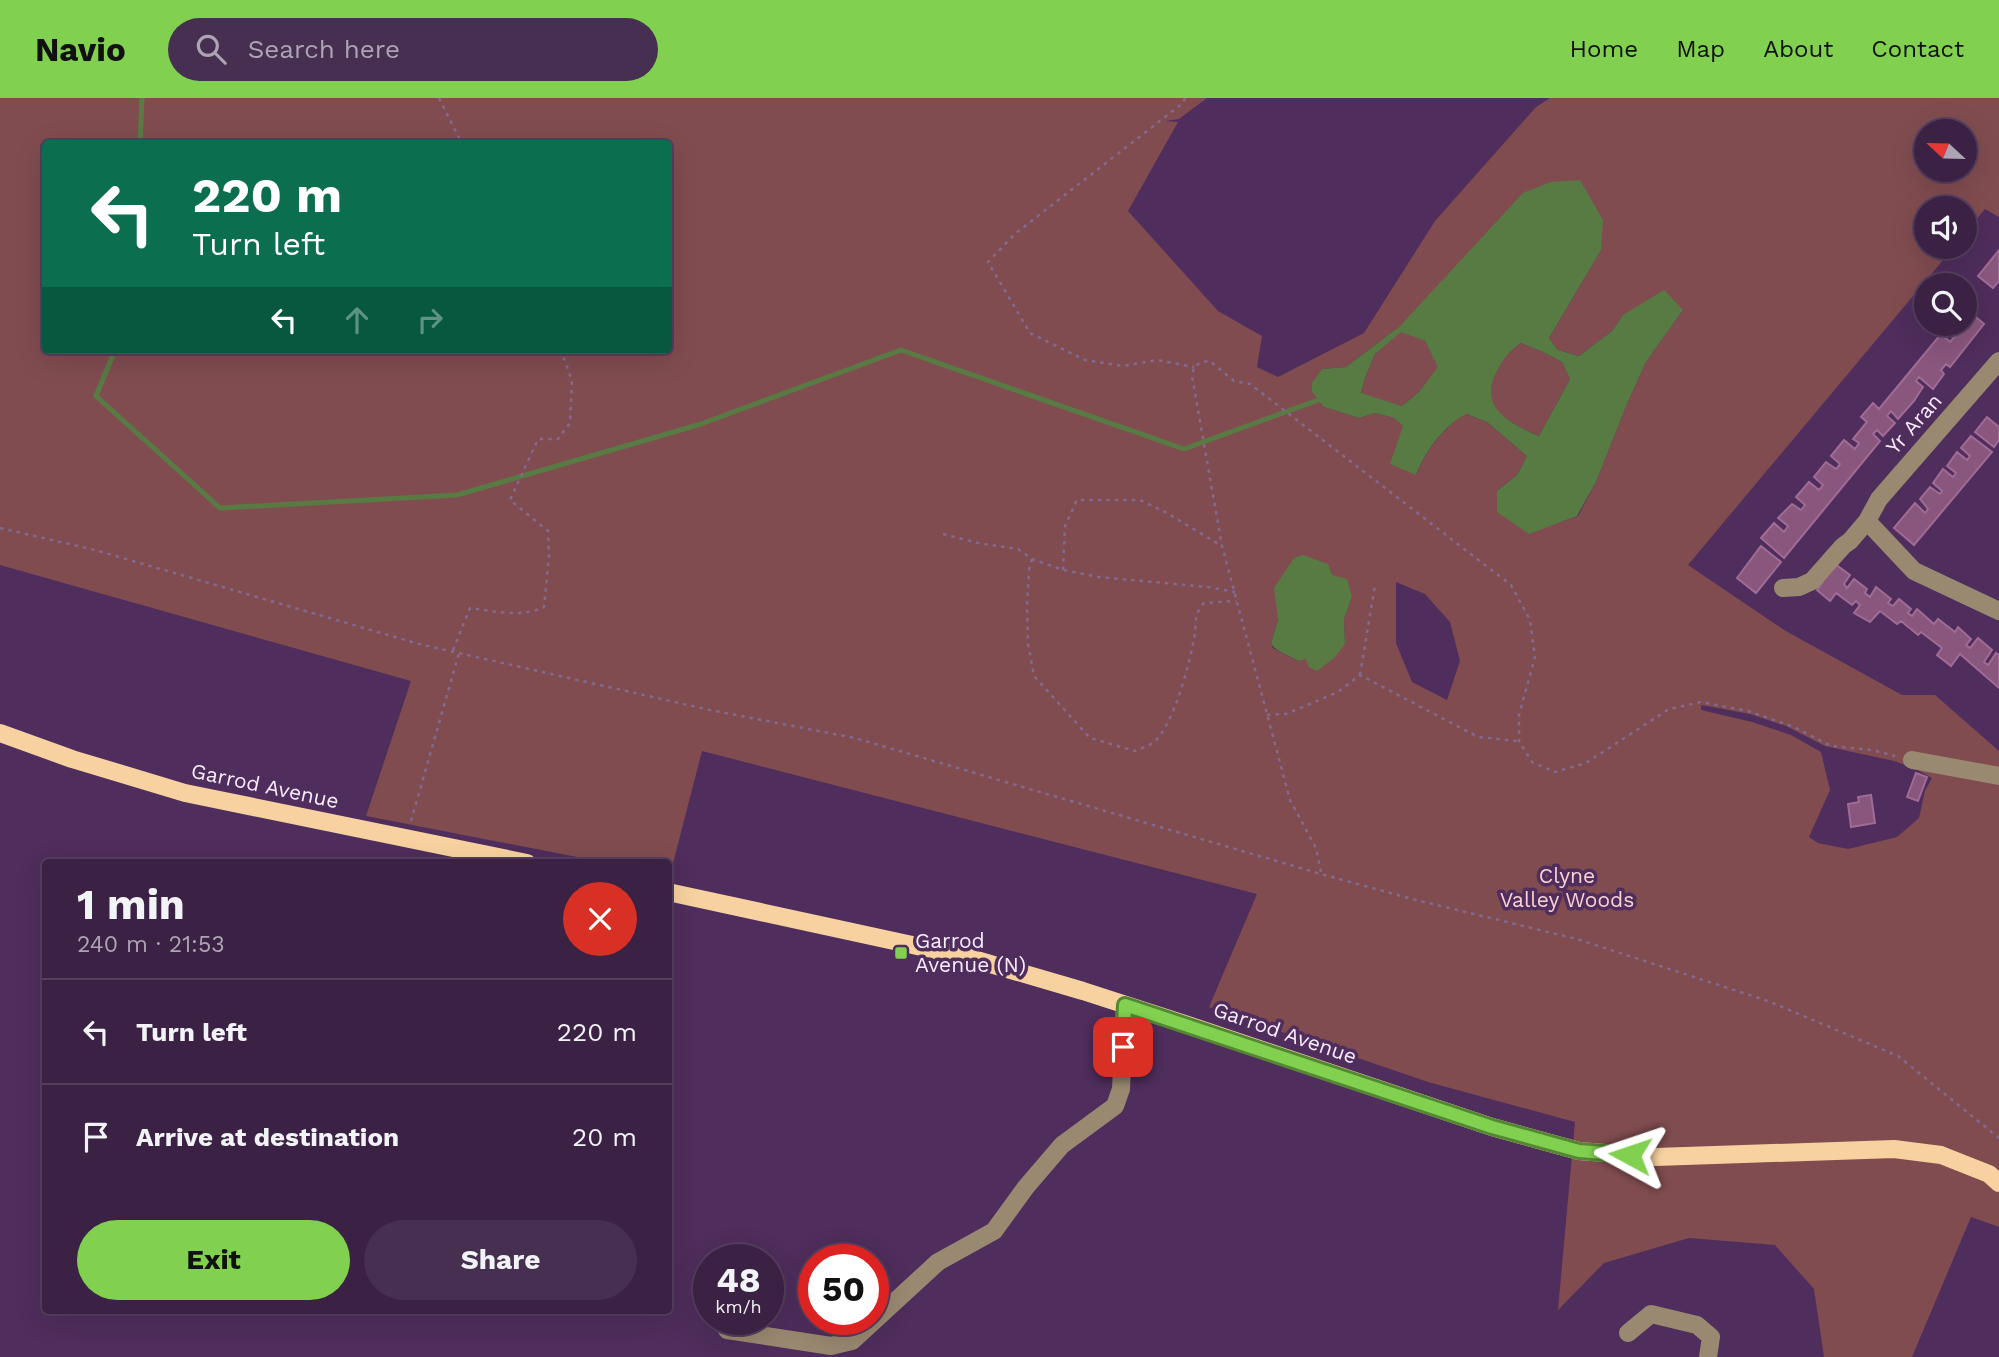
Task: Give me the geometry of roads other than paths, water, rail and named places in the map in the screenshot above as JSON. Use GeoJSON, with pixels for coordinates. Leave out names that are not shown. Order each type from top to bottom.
{"type":"FeatureCollection","features":[{"type":"Feature","properties":{"kind":"main road","name":"Garrod Avenue"},"geometry":{"type":"LineString","coordinates":[[0,733],[72,759],[185,793],[508,859]]}},
{"type":"Feature","properties":{"kind":"main road","name":"Garrod Avenue"},"geometry":{"type":"LineString","coordinates":[[672,893],[963,956],[1125,1005],[1492,1127],[1579,1151],[1656,1157],[1894,1149],[1941,1155],[1989,1174],[1999,1182]]}},
{"type":"Feature","properties":{"kind":"street","name":"Yr Aran"},"geometry":{"type":"LineString","coordinates":[[1783,588],[1799,587],[1812,581],[1867,521],[1878,499],[1999,361]]}},
{"type":"Feature","properties":{"kind":"street"},"geometry":{"type":"LineString","coordinates":[[1867,521],[1914,571],[1999,611]]}},
{"type":"Feature","properties":{"kind":"street"},"geometry":{"type":"LineString","coordinates":[[1912,760],[1999,776]]}},
{"type":"Feature","properties":{"kind":"street"},"geometry":{"type":"LineString","coordinates":[[760,1335],[848,1349],[938,1262],[994,1231],[1026,1187],[1062,1145],[1115,1106],[1121,1089],[1125,1005]]}},
{"type":"Feature","properties":{"kind":"street"},"geometry":{"type":"LineString","coordinates":[[1629,1333],[1651,1314],[1697,1325],[1711,1337],[1708,1357]]}},
{"type":"Feature","properties":{"kind":"waterway"},"geometry":{"type":"LineString","coordinates":[[140,140],[142,98]]}},
{"type":"Feature","properties":{"kind":"waterway"},"geometry":{"type":"LineString","coordinates":[[113,354],[96,396],[220,508],[457,495],[701,424],[901,350],[1184,449],[1324,398]]}},
{"type":"Feature","properties":{"kind":"place","name":"Garrod Avenue (N)"},"geometry":{"type":"Point","coordinates":[901,953]}},
{"type":"Feature","properties":{"kind":"park label","name":"Clyne Valley Woods"},"geometry":{"type":"Point","coordinates":[1567,888]}}]}
